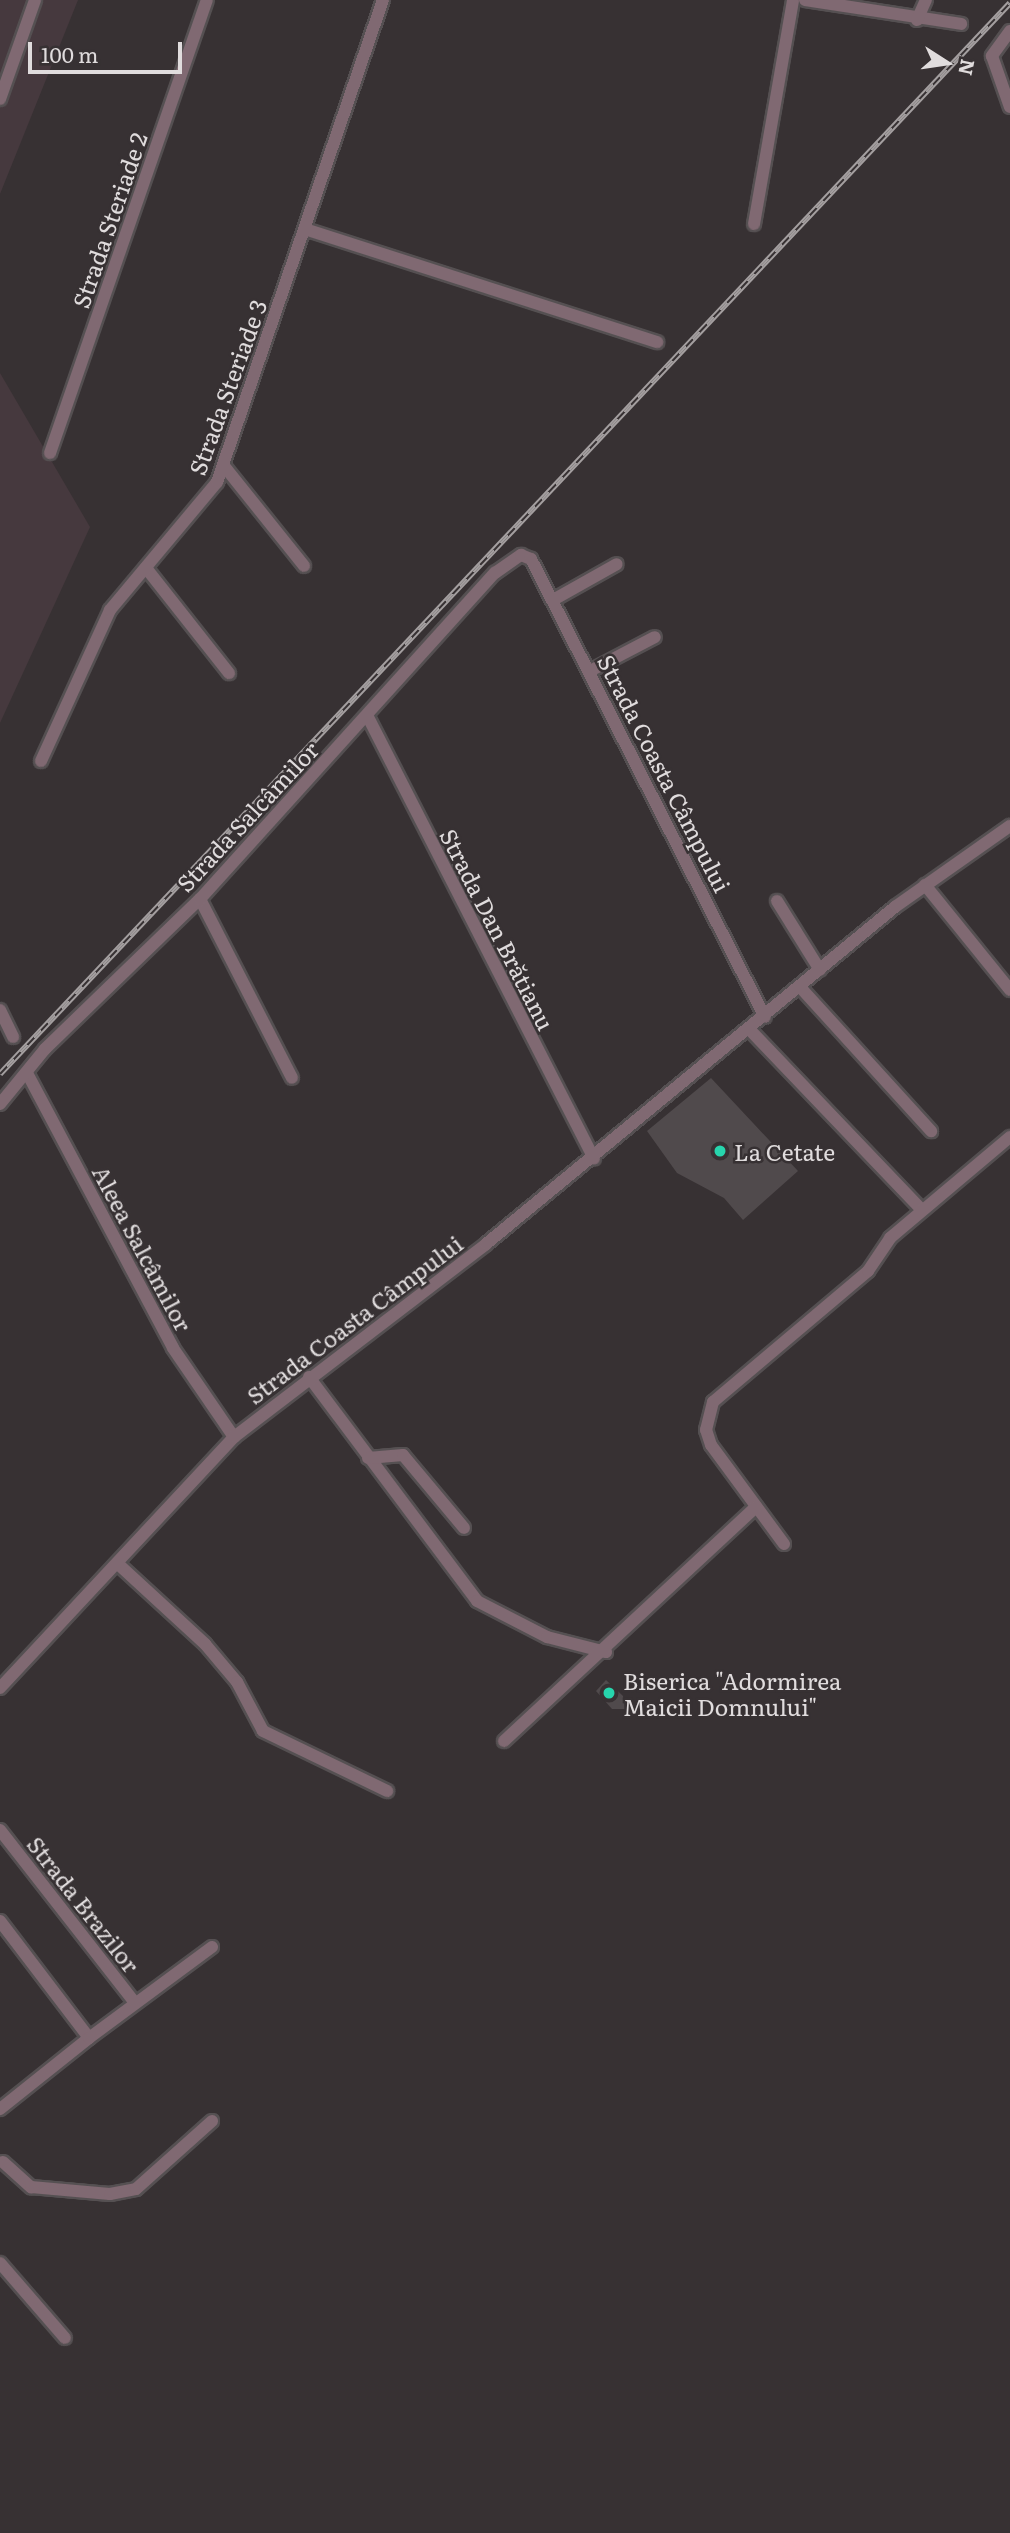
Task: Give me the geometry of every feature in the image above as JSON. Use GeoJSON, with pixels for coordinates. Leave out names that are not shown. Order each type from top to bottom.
{"type":"FeatureCollection","features":[{"type":"Feature","properties":{"kind":"street"},"geometry":{"type":"LineString","coordinates":[[0,99],[35,0]]}},
{"type":"Feature","properties":{"kind":"street","name":"Strada Steriade 2"},"geometry":{"type":"LineString","coordinates":[[50,453],[207,0]]}},
{"type":"Feature","properties":{"kind":"street","name":"Strada Steriade 3"},"geometry":{"type":"LineString","coordinates":[[41,761],[110,610],[210,495],[224,466],[383,0]]}},
{"type":"Feature","properties":{"kind":"street"},"geometry":{"type":"LineString","coordinates":[[754,224],[793,0]]}},
{"type":"Feature","properties":{"kind":"street"},"geometry":{"type":"LineString","coordinates":[[805,0],[917,20],[961,24]]}},
{"type":"Feature","properties":{"kind":"street"},"geometry":{"type":"LineString","coordinates":[[917,20],[926,0]]}},
{"type":"Feature","properties":{"kind":"street"},"geometry":{"type":"LineString","coordinates":[[1009,30],[992,56],[1010,107]]}},
{"type":"Feature","properties":{"kind":"street"},"geometry":{"type":"LineString","coordinates":[[305,229],[657,342]]}},
{"type":"Feature","properties":{"kind":"street"},"geometry":{"type":"LineString","coordinates":[[224,466],[304,566]]}},
{"type":"Feature","properties":{"kind":"street","name":"Strada Coasta Câmpului"},"geometry":{"type":"LineString","coordinates":[[521,555],[531,559],[553,600],[765,1017]]}},
{"type":"Feature","properties":{"kind":"street","name":"Strada Salcâmilor"},"geometry":{"type":"LineString","coordinates":[[0,1104],[27,1073],[200,899],[368,717],[495,573],[521,555]]}},
{"type":"Feature","properties":{"kind":"street"},"geometry":{"type":"LineString","coordinates":[[553,600],[617,564]]}},
{"type":"Feature","properties":{"kind":"street"},"geometry":{"type":"LineString","coordinates":[[146,568],[229,673]]}},
{"type":"Feature","properties":{"kind":"street"},"geometry":{"type":"LineString","coordinates":[[590,671],[655,637]]}},
{"type":"Feature","properties":{"kind":"street","name":"Strada Dan Brătianu"},"geometry":{"type":"LineString","coordinates":[[368,717],[594,1158]]}},
{"type":"Feature","properties":{"kind":"street","name":"Strada Coasta Câmpului"},"geometry":{"type":"LineString","coordinates":[[0,1688],[234,1437],[594,1158],[925,886],[1010,826]]}},
{"type":"Feature","properties":{"kind":"street"},"geometry":{"type":"LineString","coordinates":[[925,886],[1010,990]]}},
{"type":"Feature","properties":{"kind":"street"},"geometry":{"type":"LineString","coordinates":[[200,899],[292,1077]]}},
{"type":"Feature","properties":{"kind":"street"},"geometry":{"type":"LineString","coordinates":[[777,901],[820,970]]}},
{"type":"Feature","properties":{"kind":"street"},"geometry":{"type":"LineString","coordinates":[[800,987],[931,1130]]}},
{"type":"Feature","properties":{"kind":"street"},"geometry":{"type":"LineString","coordinates":[[0,1010],[13,1037]]}},
{"type":"Feature","properties":{"kind":"street"},"geometry":{"type":"LineString","coordinates":[[750,1030],[921,1209]]}},
{"type":"Feature","properties":{"kind":"street","name":"Aleea Salcâmilor"},"geometry":{"type":"LineString","coordinates":[[27,1073],[173,1348],[234,1437]]}},
{"type":"Feature","properties":{"kind":"street"},"geometry":{"type":"LineString","coordinates":[[784,1544],[711,1445],[706,1430],[713,1402],[875,1265],[890,1238],[921,1209],[1010,1137]]}},
{"type":"Feature","properties":{"kind":"street"},"geometry":{"type":"LineString","coordinates":[[309,1377],[477,1601],[547,1637],[606,1652]]}},
{"type":"Feature","properties":{"kind":"street"},"geometry":{"type":"LineString","coordinates":[[368,1458],[403,1455],[464,1528]]}},
{"type":"Feature","properties":{"kind":"street"},"geometry":{"type":"LineString","coordinates":[[504,1741],[606,1652],[756,1507]]}},
{"type":"Feature","properties":{"kind":"street"},"geometry":{"type":"LineString","coordinates":[[117,1563],[205,1644],[237,1682],[262,1731],[387,1791]]}},
{"type":"Feature","properties":{"kind":"street","name":"Strada Brazilor"},"geometry":{"type":"LineString","coordinates":[[0,1830],[135,2003]]}},
{"type":"Feature","properties":{"kind":"street"},"geometry":{"type":"LineString","coordinates":[[0,1921],[89,2038]]}},
{"type":"Feature","properties":{"kind":"street"},"geometry":{"type":"LineString","coordinates":[[0,2109],[89,2038],[212,1947]]}},
{"type":"Feature","properties":{"kind":"street"},"geometry":{"type":"LineString","coordinates":[[1,2159],[31,2186],[110,2194],[136,2189],[212,2121]]}},
{"type":"Feature","properties":{"kind":"street"},"geometry":{"type":"LineString","coordinates":[[0,2263],[65,2338]]}},
{"type":"Feature","properties":{"kind":"shaded area"},"geometry":{"type":"Polygon","coordinates":[[[0,0],[78,0],[0,194],[0,0]]]}},
{"type":"Feature","properties":{"kind":"shaded area"},"geometry":{"type":"Polygon","coordinates":[[[0,373],[90,527],[0,723],[0,373]]]}},
{"type":"Feature","properties":{"kind":"building","name":"La Cetate"},"geometry":{"type":"Polygon","coordinates":[[[711,1078],[798,1171],[743,1220],[724,1198],[677,1173],[647,1131],[711,1078]]]}},
{"type":"Feature","properties":{"kind":"building","name":"Biserica \"Adormirea Maicii Domnului\""},"geometry":{"type":"Polygon","coordinates":[[[606,1680],[623,1696],[625,1709],[612,1709],[596,1691],[606,1680]]]}},
{"type":"Feature","properties":{"kind":"railway"},"geometry":{"type":"LineString","coordinates":[[0,1074],[1010,3]]}},
{"type":"Feature","properties":{"kind":"place","name":"La Cetate"},"geometry":{"type":"Point","coordinates":[720,1151]}},
{"type":"Feature","properties":{"kind":"place","name":"Biserica \"Adormirea Maicii Domnului\""},"geometry":{"type":"Point","coordinates":[609,1693]}}]}
